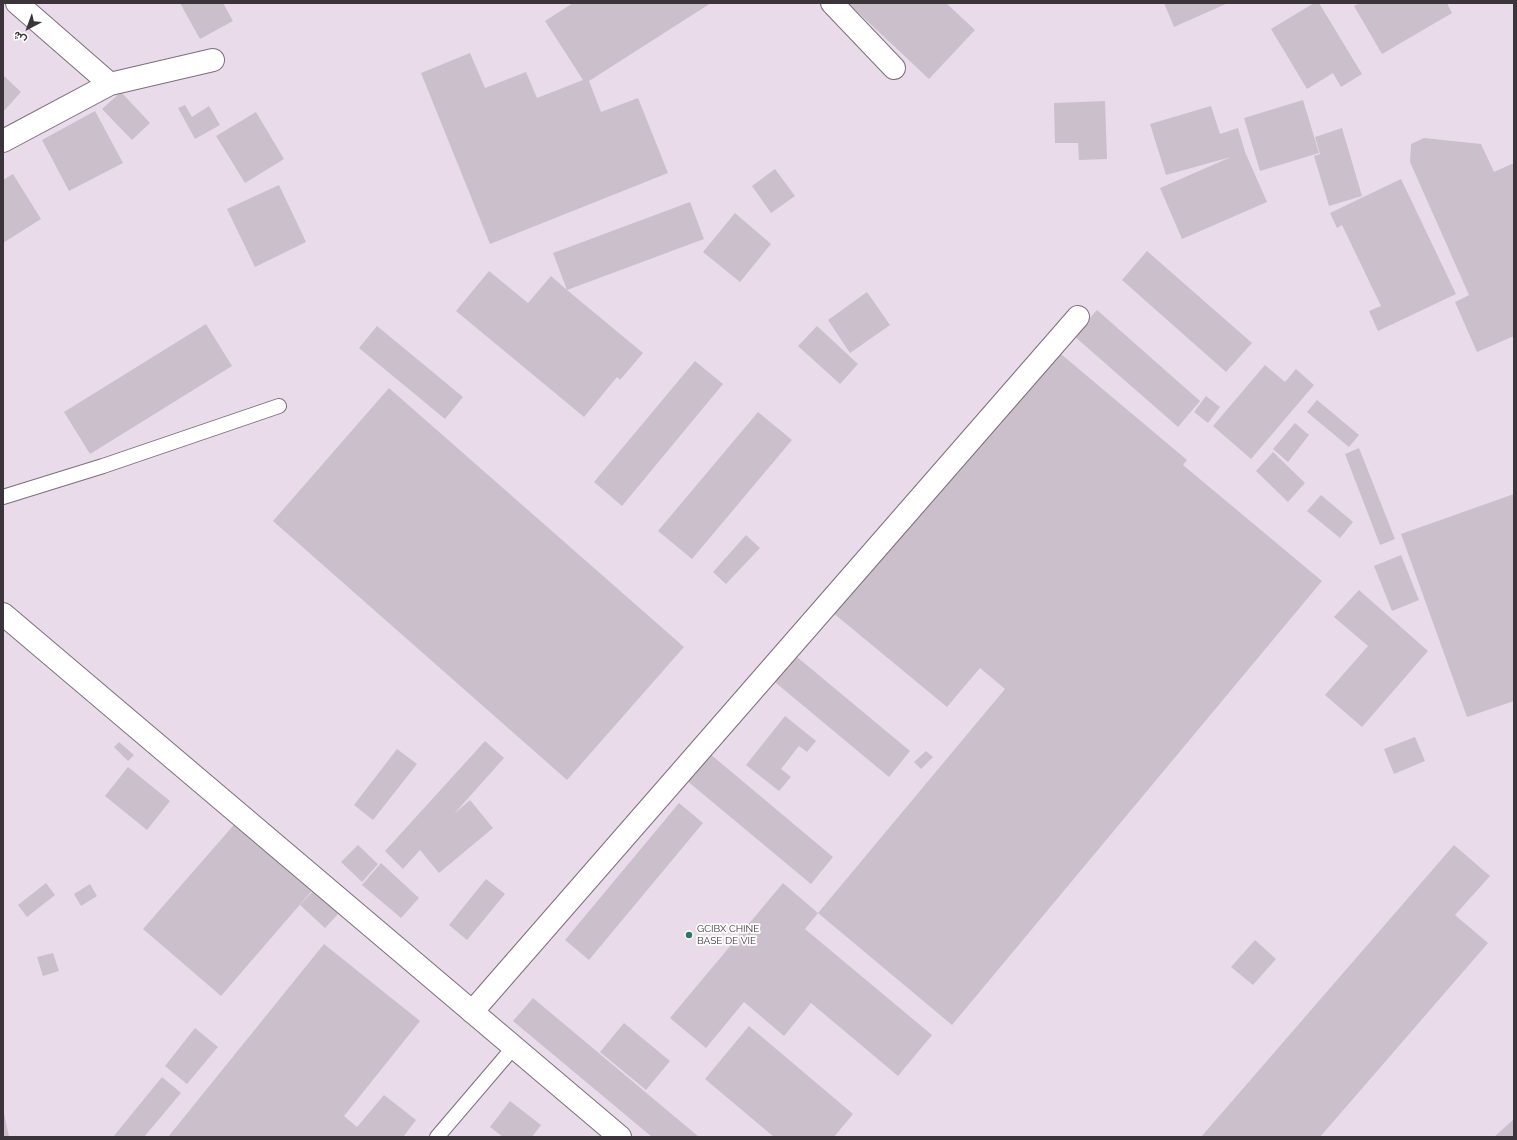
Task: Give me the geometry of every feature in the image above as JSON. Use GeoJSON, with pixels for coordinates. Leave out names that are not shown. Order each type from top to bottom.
{"type":"FeatureCollection","features":[{"type":"Feature","properties":{"kind":"street"},"geometry":{"type":"LineString","coordinates":[[17,3],[110,84]]}},
{"type":"Feature","properties":{"kind":"street"},"geometry":{"type":"LineString","coordinates":[[832,3],[894,68]]}},
{"type":"Feature","properties":{"kind":"street"},"geometry":{"type":"LineString","coordinates":[[3,141],[110,84],[213,60]]}},
{"type":"Feature","properties":{"kind":"street"},"geometry":{"type":"LineString","coordinates":[[472,1012],[1078,317]]}},
{"type":"Feature","properties":{"kind":"street"},"geometry":{"type":"LineString","coordinates":[[3,614],[513,1048],[620,1137]]}},
{"type":"Feature","properties":{"kind":"lane"},"geometry":{"type":"LineString","coordinates":[[3,497],[111,463],[279,406]]}},
{"type":"Feature","properties":{"kind":"lane"},"geometry":{"type":"LineString","coordinates":[[437,1137],[513,1048]]}},
{"type":"Feature","properties":{"kind":"building"},"geometry":{"type":"Polygon","coordinates":[[[180,3],[223,3],[233,21],[200,39],[180,3]]]}},
{"type":"Feature","properties":{"kind":"building"},"geometry":{"type":"Polygon","coordinates":[[[573,3],[711,3],[589,81],[601,112],[638,98],[668,173],[490,244],[421,73],[470,53],[485,88],[526,72],[537,98],[583,80],[545,21],[573,3]]]}},
{"type":"Feature","properties":{"kind":"building"},"geometry":{"type":"Polygon","coordinates":[[[848,3],[946,3],[975,30],[929,79],[848,3]]]}},
{"type":"Feature","properties":{"kind":"building"},"geometry":{"type":"Polygon","coordinates":[[[1164,3],[1228,3],[1174,27],[1164,3]]]}},
{"type":"Feature","properties":{"kind":"building"},"geometry":{"type":"Polygon","coordinates":[[[1314,3],[1319,3],[1362,74],[1341,87],[1333,73],[1307,89],[1271,29],[1314,3]]]}},
{"type":"Feature","properties":{"kind":"building"},"geometry":{"type":"Polygon","coordinates":[[[1360,3],[1447,3],[1452,13],[1382,54],[1354,6],[1360,3]]]}},
{"type":"Feature","properties":{"kind":"building"},"geometry":{"type":"Polygon","coordinates":[[[3,75],[21,92],[3,112],[3,75]]]}},
{"type":"Feature","properties":{"kind":"building"},"geometry":{"type":"Polygon","coordinates":[[[121,92],[150,123],[132,140],[102,109],[121,92]]]}},
{"type":"Feature","properties":{"kind":"building"},"geometry":{"type":"Polygon","coordinates":[[[1303,100],[1319,153],[1260,171],[1244,118],[1303,100]]]}},
{"type":"Feature","properties":{"kind":"building"},"geometry":{"type":"Polygon","coordinates":[[[1105,101],[1107,159],[1079,160],[1078,143],[1055,143],[1054,103],[1105,101]]]}},
{"type":"Feature","properties":{"kind":"building"},"geometry":{"type":"Polygon","coordinates":[[[185,105],[192,117],[209,106],[220,125],[195,139],[178,108],[185,105]]]}},
{"type":"Feature","properties":{"kind":"building"},"geometry":{"type":"Polygon","coordinates":[[[1211,106],[1220,134],[1238,128],[1245,152],[1267,202],[1182,239],[1160,188],[1231,157],[1166,175],[1150,124],[1211,106]]]}},
{"type":"Feature","properties":{"kind":"building"},"geometry":{"type":"Polygon","coordinates":[[[95,111],[123,163],[69,191],[42,140],[95,111]]]}},
{"type":"Feature","properties":{"kind":"building"},"geometry":{"type":"Polygon","coordinates":[[[256,112],[284,159],[245,183],[216,136],[256,112]]]}},
{"type":"Feature","properties":{"kind":"building"},"geometry":{"type":"Polygon","coordinates":[[[1342,128],[1362,196],[1329,206],[1314,156],[1320,154],[1315,137],[1342,128]]]}},
{"type":"Feature","properties":{"kind":"building"},"geometry":{"type":"Polygon","coordinates":[[[1424,138],[1481,144],[1494,172],[1514,163],[1514,336],[1477,352],[1455,302],[1469,295],[1410,162],[1411,144],[1424,138]]]}},
{"type":"Feature","properties":{"kind":"building"},"geometry":{"type":"Polygon","coordinates":[[[775,169],[795,196],[771,213],[752,186],[775,169]]]}},
{"type":"Feature","properties":{"kind":"building"},"geometry":{"type":"Polygon","coordinates":[[[13,174],[41,219],[3,243],[3,180],[13,174]]]}},
{"type":"Feature","properties":{"kind":"building"},"geometry":{"type":"Polygon","coordinates":[[[1401,179],[1456,294],[1378,331],[1369,311],[1381,306],[1342,225],[1337,228],[1330,213],[1401,179]]]}},
{"type":"Feature","properties":{"kind":"building"},"geometry":{"type":"Polygon","coordinates":[[[279,185],[306,242],[255,267],[227,209],[279,185]]]}},
{"type":"Feature","properties":{"kind":"building"},"geometry":{"type":"Polygon","coordinates":[[[690,202],[704,239],[567,290],[553,253],[690,202]]]}},
{"type":"Feature","properties":{"kind":"building"},"geometry":{"type":"Polygon","coordinates":[[[735,213],[771,244],[740,282],[703,252],[735,213]]]}},
{"type":"Feature","properties":{"kind":"building"},"geometry":{"type":"Polygon","coordinates":[[[1147,251],[1252,343],[1226,372],[1122,280],[1147,251]]]}},
{"type":"Feature","properties":{"kind":"building"},"geometry":{"type":"Polygon","coordinates":[[[489,271],[528,303],[551,276],[643,353],[620,380],[617,377],[584,417],[456,311],[489,271]]]}},
{"type":"Feature","properties":{"kind":"building"},"geometry":{"type":"Polygon","coordinates":[[[867,292],[890,325],[850,353],[828,320],[867,292]]]}},
{"type":"Feature","properties":{"kind":"building"},"geometry":{"type":"Polygon","coordinates":[[[1097,310],[1200,401],[1178,427],[1074,336],[1097,310]]]}},
{"type":"Feature","properties":{"kind":"building"},"geometry":{"type":"Polygon","coordinates":[[[206,324],[232,366],[90,454],[64,412],[206,324]]]}},
{"type":"Feature","properties":{"kind":"building"},"geometry":{"type":"Polygon","coordinates":[[[377,326],[463,397],[445,419],[359,348],[377,326]]]}},
{"type":"Feature","properties":{"kind":"building"},"geometry":{"type":"Polygon","coordinates":[[[817,326],[858,364],[840,384],[798,346],[817,326]]]}},
{"type":"Feature","properties":{"kind":"building"},"geometry":{"type":"Polygon","coordinates":[[[1055,349],[1187,460],[1183,465],[1322,581],[952,1025],[818,913],[1005,689],[980,668],[947,707],[832,612],[1055,349]]]}},
{"type":"Feature","properties":{"kind":"building"},"geometry":{"type":"Polygon","coordinates":[[[695,361],[723,384],[622,506],[594,482],[695,361]]]}},
{"type":"Feature","properties":{"kind":"building"},"geometry":{"type":"Polygon","coordinates":[[[1265,365],[1285,382],[1296,369],[1314,385],[1251,459],[1213,426],[1265,365]]]}},
{"type":"Feature","properties":{"kind":"building"},"geometry":{"type":"Polygon","coordinates":[[[389,388],[684,647],[567,780],[273,521],[389,388]]]}},
{"type":"Feature","properties":{"kind":"building"},"geometry":{"type":"Polygon","coordinates":[[[1206,396],[1220,407],[1208,423],[1194,412],[1206,396]]]}},
{"type":"Feature","properties":{"kind":"building"},"geometry":{"type":"Polygon","coordinates":[[[1317,400],[1359,435],[1349,447],[1307,412],[1317,400]]]}},
{"type":"Feature","properties":{"kind":"building"},"geometry":{"type":"Polygon","coordinates":[[[758,412],[792,440],[692,559],[658,531],[758,412]]]}},
{"type":"Feature","properties":{"kind":"building"},"geometry":{"type":"Polygon","coordinates":[[[1295,423],[1309,435],[1288,462],[1273,449],[1295,423]]]}},
{"type":"Feature","properties":{"kind":"building"},"geometry":{"type":"Polygon","coordinates":[[[1359,448],[1395,539],[1380,545],[1345,454],[1359,448]]]}},
{"type":"Feature","properties":{"kind":"building"},"geometry":{"type":"Polygon","coordinates":[[[1273,452],[1305,483],[1288,502],[1256,471],[1273,452]]]}},
{"type":"Feature","properties":{"kind":"building"},"geometry":{"type":"Polygon","coordinates":[[[1514,494],[1514,701],[1467,717],[1401,534],[1514,494]]]}},
{"type":"Feature","properties":{"kind":"building"},"geometry":{"type":"Polygon","coordinates":[[[1321,495],[1353,522],[1340,538],[1307,511],[1321,495]]]}},
{"type":"Feature","properties":{"kind":"building"},"geometry":{"type":"Polygon","coordinates":[[[746,535],[760,548],[726,584],[713,572],[746,535]]]}},
{"type":"Feature","properties":{"kind":"building"},"geometry":{"type":"Polygon","coordinates":[[[1401,555],[1419,600],[1392,611],[1374,566],[1401,555]]]}},
{"type":"Feature","properties":{"kind":"building"},"geometry":{"type":"Polygon","coordinates":[[[1359,590],[1428,651],[1362,727],[1325,695],[1368,646],[1334,617],[1359,590]]]}},
{"type":"Feature","properties":{"kind":"building"},"geometry":{"type":"Polygon","coordinates":[[[791,652],[910,751],[889,777],[770,678],[791,652]]]}},
{"type":"Feature","properties":{"kind":"building"},"geometry":{"type":"Polygon","coordinates":[[[785,716],[816,741],[807,752],[799,746],[781,769],[791,777],[779,791],[746,765],[785,716]]]}},
{"type":"Feature","properties":{"kind":"building"},"geometry":{"type":"Polygon","coordinates":[[[1415,737],[1425,761],[1394,774],[1384,749],[1415,737]]]}},
{"type":"Feature","properties":{"kind":"building"},"geometry":{"type":"Polygon","coordinates":[[[485,741],[504,758],[454,814],[470,800],[493,828],[439,873],[420,850],[403,869],[385,851],[485,741]]]}},
{"type":"Feature","properties":{"kind":"building"},"geometry":{"type":"Polygon","coordinates":[[[119,742],[134,755],[128,761],[114,747],[119,742]]]}},
{"type":"Feature","properties":{"kind":"building"},"geometry":{"type":"Polygon","coordinates":[[[703,748],[833,857],[811,884],[680,775],[703,748]]]}},
{"type":"Feature","properties":{"kind":"building"},"geometry":{"type":"Polygon","coordinates":[[[397,749],[417,764],[373,820],[354,805],[397,749]]]}},
{"type":"Feature","properties":{"kind":"building"},"geometry":{"type":"Polygon","coordinates":[[[926,751],[933,757],[921,769],[914,762],[926,751]]]}},
{"type":"Feature","properties":{"kind":"building"},"geometry":{"type":"Polygon","coordinates":[[[128,767],[170,801],[147,830],[105,796],[128,767]]]}},
{"type":"Feature","properties":{"kind":"building"},"geometry":{"type":"Polygon","coordinates":[[[679,803],[703,823],[589,960],[565,940],[679,803]]]}},
{"type":"Feature","properties":{"kind":"building"},"geometry":{"type":"Polygon","coordinates":[[[239,819],[316,886],[221,996],[143,929],[239,819]]]}},
{"type":"Feature","properties":{"kind":"building"},"geometry":{"type":"Polygon","coordinates":[[[358,845],[378,864],[362,882],[341,862],[358,845]]]}},
{"type":"Feature","properties":{"kind":"building"},"geometry":{"type":"Polygon","coordinates":[[[1454,845],[1490,876],[1455,915],[1488,943],[1320,1137],[1201,1137],[1454,845]]]}},
{"type":"Feature","properties":{"kind":"building"},"geometry":{"type":"Polygon","coordinates":[[[381,863],[419,898],[401,918],[362,885],[381,863]]]}},
{"type":"Feature","properties":{"kind":"building"},"geometry":{"type":"Polygon","coordinates":[[[486,879],[505,894],[467,940],[449,925],[486,879]]]}},
{"type":"Feature","properties":{"kind":"building"},"geometry":{"type":"Polygon","coordinates":[[[46,883],[55,895],[27,917],[18,905],[46,883]]]}},
{"type":"Feature","properties":{"kind":"building"},"geometry":{"type":"Polygon","coordinates":[[[783,883],[818,913],[805,929],[932,1035],[898,1076],[811,1003],[784,1036],[744,1002],[706,1048],[670,1018],[783,883]]]}},
{"type":"Feature","properties":{"kind":"building"},"geometry":{"type":"Polygon","coordinates":[[[90,884],[97,896],[81,906],[74,894],[90,884]]]}},
{"type":"Feature","properties":{"kind":"building"},"geometry":{"type":"Polygon","coordinates":[[[314,890],[340,912],[325,928],[300,905],[314,890]]]}},
{"type":"Feature","properties":{"kind":"building"},"geometry":{"type":"Polygon","coordinates":[[[1255,940],[1276,959],[1253,985],[1231,967],[1255,940]]]}},
{"type":"Feature","properties":{"kind":"building"},"geometry":{"type":"Polygon","coordinates":[[[324,944],[420,1021],[344,1116],[357,1127],[384,1095],[416,1120],[403,1137],[168,1137],[324,944]]]}},
{"type":"Feature","properties":{"kind":"building"},"geometry":{"type":"Polygon","coordinates":[[[53,953],[59,971],[43,976],[37,957],[53,953]]]}},
{"type":"Feature","properties":{"kind":"building"},"geometry":{"type":"Polygon","coordinates":[[[533,998],[699,1137],[652,1137],[513,1021],[533,998]]]}},
{"type":"Feature","properties":{"kind":"building"},"geometry":{"type":"Polygon","coordinates":[[[624,1023],[670,1061],[646,1090],[600,1052],[624,1023]]]}},
{"type":"Feature","properties":{"kind":"building"},"geometry":{"type":"Polygon","coordinates":[[[749,1026],[853,1114],[834,1137],[774,1137],[705,1079],[749,1026]]]}},
{"type":"Feature","properties":{"kind":"building"},"geometry":{"type":"Polygon","coordinates":[[[195,1028],[218,1047],[187,1084],[165,1066],[195,1028]]]}},
{"type":"Feature","properties":{"kind":"building"},"geometry":{"type":"Polygon","coordinates":[[[162,1077],[181,1093],[144,1137],[113,1137],[162,1077]]]}},
{"type":"Feature","properties":{"kind":"building"},"geometry":{"type":"Polygon","coordinates":[[[510,1101],[541,1125],[532,1137],[503,1137],[490,1127],[510,1101]]]}},
{"type":"Feature","properties":{"kind":"building"},"geometry":{"type":"Polygon","coordinates":[[[4,1113],[9,1137],[3,1137],[4,1113]]]}},
{"type":"Feature","properties":{"kind":"building"},"geometry":{"type":"Polygon","coordinates":[[[1514,1119],[1514,1137],[1494,1137],[1514,1119]]]}},
{"type":"Feature","properties":{"kind":"place","name":"GCIBX CHINE BASE DE VIE"},"geometry":{"type":"Point","coordinates":[689,935]}}]}
